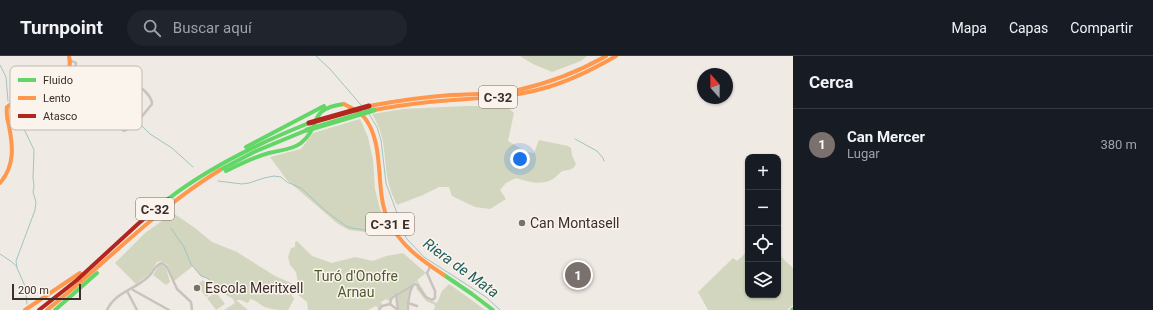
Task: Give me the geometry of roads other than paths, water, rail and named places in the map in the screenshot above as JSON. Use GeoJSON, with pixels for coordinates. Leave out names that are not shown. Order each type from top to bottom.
{"type":"FeatureCollection","features":[{"type":"Feature","properties":{"kind":"main road","name":"C-32"},"geometry":{"type":"LineString","coordinates":[[39,310],[77,280],[94,263],[160,206],[222,163],[265,141],[309,124],[369,106],[412,99],[503,92],[529,87],[564,77],[586,68],[606,56]]}},
{"type":"Feature","properties":{"kind":"main road","name":"C-32"},"geometry":{"type":"LineString","coordinates":[[47,310],[164,209],[191,189],[245,157],[284,138],[374,110],[416,103],[506,96],[529,92],[564,82],[585,73],[616,56]]}},
{"type":"Feature","properties":{"kind":"main road"},"geometry":{"type":"LineString","coordinates":[[222,163],[225,159],[255,142],[322,107],[332,104],[344,104]]}},
{"type":"Feature","properties":{"kind":"main road"},"geometry":{"type":"LineString","coordinates":[[191,189],[247,161],[299,144],[305,139],[316,116],[321,111],[329,106],[344,104]]}},
{"type":"Feature","properties":{"kind":"main road","name":"C-31 E"},"geometry":{"type":"LineString","coordinates":[[344,104],[356,109],[363,116],[372,132],[377,155],[382,200],[388,220],[394,230],[412,254],[458,284],[493,310]]}},
{"type":"Feature","properties":{"kind":"main road"},"geometry":{"type":"LineString","coordinates":[[0,183],[8,174],[12,159],[6,111],[10,105]]}},
{"type":"Feature","properties":{"kind":"main road"},"geometry":{"type":"LineString","coordinates":[[54,310],[82,287],[135,234]]}},
{"type":"Feature","properties":{"kind":"main road"},"geometry":{"type":"LineString","coordinates":[[25,310],[94,263]]}},
{"type":"Feature","properties":{"kind":"street"},"geometry":{"type":"LineString","coordinates":[[70,58],[76,63],[76,66]]}},
{"type":"Feature","properties":{"kind":"street"},"geometry":{"type":"LineString","coordinates":[[142,90],[149,97],[152,103],[142,116]]}},
{"type":"Feature","properties":{"kind":"street"},"geometry":{"type":"LineString","coordinates":[[129,294],[133,289],[149,277],[157,265],[162,263],[167,267],[177,289],[191,302],[192,310]]}},
{"type":"Feature","properties":{"kind":"street"},"geometry":{"type":"LineString","coordinates":[[390,304],[391,298],[396,294],[418,284],[426,297],[432,300],[434,298],[435,291],[427,273],[430,267]]}},
{"type":"Feature","properties":{"kind":"street"},"geometry":{"type":"LineString","coordinates":[[408,309],[410,292],[414,285]]}},
{"type":"Feature","properties":{"kind":"street"},"geometry":{"type":"LineString","coordinates":[[107,310],[113,300],[133,289],[169,310]]}},
{"type":"Feature","properties":{"kind":"street"},"geometry":{"type":"LineString","coordinates":[[127,291],[137,310]]}},
{"type":"Feature","properties":{"kind":"street"},"geometry":{"type":"LineString","coordinates":[[396,294],[398,310]]}},
{"type":"Feature","properties":{"kind":"street"},"geometry":{"type":"LineString","coordinates":[[408,303],[417,306]]}},
{"type":"Feature","properties":{"kind":"street"},"geometry":{"type":"LineString","coordinates":[[379,310],[382,306],[390,304]]}},
{"type":"Feature","properties":{"kind":"street"},"geometry":{"type":"LineString","coordinates":[[390,304],[398,310]]}},
{"type":"Feature","properties":{"kind":"waterway","name":"Riera de Mata"},"geometry":{"type":"LineString","coordinates":[[316,56],[330,69],[361,105]]}},
{"type":"Feature","properties":{"kind":"waterway"},"geometry":{"type":"LineString","coordinates":[[0,65],[6,77],[8,101]]}},
{"type":"Feature","properties":{"kind":"waterway","name":"Riera de Mata"},"geometry":{"type":"LineString","coordinates":[[369,114],[377,127],[381,140],[386,183],[406,238],[424,257],[486,297],[500,310]]}},
{"type":"Feature","properties":{"kind":"waterway"},"geometry":{"type":"LineString","coordinates":[[142,126],[150,134],[172,148],[193,167]]}},
{"type":"Feature","properties":{"kind":"waterway"},"geometry":{"type":"LineString","coordinates":[[24,130],[34,150],[33,192],[36,202],[35,210],[16,261],[17,268],[25,286],[27,304]]}},
{"type":"Feature","properties":{"kind":"waterway"},"geometry":{"type":"LineString","coordinates":[[575,139],[597,151],[604,161]]}},
{"type":"Feature","properties":{"kind":"waterway"},"geometry":{"type":"LineString","coordinates":[[218,181],[242,184],[274,176],[281,177],[287,182],[301,188],[327,212],[346,226],[391,234]]}},
{"type":"Feature","properties":{"kind":"waterway"},"geometry":{"type":"LineString","coordinates":[[171,228],[184,247],[191,264],[201,276],[207,278],[219,290]]}},
{"type":"Feature","properties":{"kind":"waterway"},"geometry":{"type":"LineString","coordinates":[[0,254],[17,267]]}},
{"type":"Feature","properties":{"kind":"place","name":"Can Montasell"},"geometry":{"type":"Point","coordinates":[522,223]}},
{"type":"Feature","properties":{"kind":"place","name":"Can Mercer"},"geometry":{"type":"Point","coordinates":[578,275]}},
{"type":"Feature","properties":{"kind":"place","name":"Escola Meritxell"},"geometry":{"type":"Point","coordinates":[197,288]}},
{"type":"Feature","properties":{"kind":"park label","name":"Turó d'Onofre Arnau"},"geometry":{"type":"Point","coordinates":[356,284]}}]}
